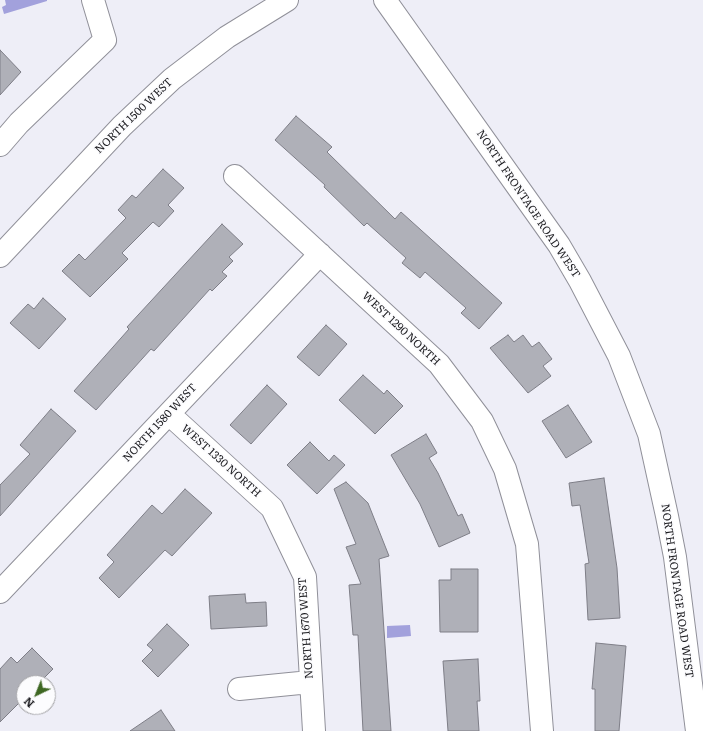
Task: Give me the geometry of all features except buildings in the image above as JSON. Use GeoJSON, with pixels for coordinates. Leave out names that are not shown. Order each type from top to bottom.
{"type":"FeatureCollection","features":[{"type":"Feature","properties":{"kind":"street"},"geometry":{"type":"LineString","coordinates":[[0,144],[10,124],[105,40],[93,0]]}},
{"type":"Feature","properties":{"kind":"street","name":"NORTH 1500 WEST"},"geometry":{"type":"LineString","coordinates":[[0,256],[146,102],[210,49],[256,18],[287,0]]}},
{"type":"Feature","properties":{"kind":"street","name":"NORTH FRONTAGE ROAD WEST"},"geometry":{"type":"LineString","coordinates":[[385,0],[558,245],[590,299],[619,356],[649,434],[667,516],[675,557],[697,731]]}},
{"type":"Feature","properties":{"kind":"street","name":"WEST 1290 NORTH"},"geometry":{"type":"LineString","coordinates":[[235,176],[439,364],[482,421],[505,469],[527,544],[536,636],[542,731]]}},
{"type":"Feature","properties":{"kind":"street","name":"NORTH 1580 WEST"},"geometry":{"type":"LineString","coordinates":[[0,592],[320,254]]}},
{"type":"Feature","properties":{"kind":"street","name":"WEST 1330 NORTH"},"geometry":{"type":"LineString","coordinates":[[169,414],[272,508]]}},
{"type":"Feature","properties":{"kind":"street","name":"NORTH 1670 WEST"},"geometry":{"type":"LineString","coordinates":[[272,508],[305,577],[314,731]]}},
{"type":"Feature","properties":{"kind":"street"},"geometry":{"type":"LineString","coordinates":[[239,690],[310,682]]}},
{"type":"Feature","properties":{"kind":"water"},"geometry":{"type":"Polygon","coordinates":[[[5,0],[47,1],[4,14],[2,7],[6,5],[5,0]]]}},
{"type":"Feature","properties":{"kind":"water"},"geometry":{"type":"Polygon","coordinates":[[[410,625],[411,636],[387,638],[387,626],[410,625]]]}}]}
